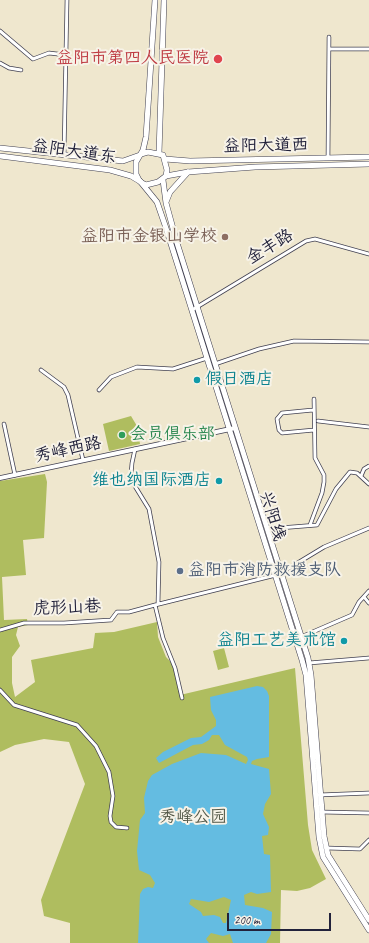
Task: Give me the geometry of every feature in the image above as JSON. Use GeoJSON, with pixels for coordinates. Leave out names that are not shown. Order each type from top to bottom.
{"type":"FeatureCollection","features":[{"type":"Feature","properties":{"kind":"main road"},"geometry":{"type":"LineString","coordinates":[[0,148],[123,161],[140,155],[148,152],[159,153],[165,159],[167,170],[164,178],[153,184],[142,183],[138,180],[135,167],[140,155],[146,138],[155,0]]}},
{"type":"Feature","properties":{"kind":"main road"},"geometry":{"type":"LineString","coordinates":[[159,153],[164,0]]}},
{"type":"Feature","properties":{"kind":"main road"},"geometry":{"type":"LineString","coordinates":[[150,84],[161,84]]}},
{"type":"Feature","properties":{"kind":"main road"},"geometry":{"type":"LineString","coordinates":[[149,94],[160,95]]}},
{"type":"Feature","properties":{"kind":"main road","name":"益阳大道东"},"geometry":{"type":"LineString","coordinates":[[0,156],[110,170],[132,176],[142,183]]}},
{"type":"Feature","properties":{"kind":"main road","name":"益阳大道西"},"geometry":{"type":"LineString","coordinates":[[165,159],[190,161],[369,157]]}},
{"type":"Feature","properties":{"kind":"main road"},"geometry":{"type":"LineString","coordinates":[[96,168],[97,159]]}},
{"type":"Feature","properties":{"kind":"main road","name":"益阳大道西"},"geometry":{"type":"LineString","coordinates":[[164,178],[188,172],[255,167],[369,164]]}},
{"type":"Feature","properties":{"kind":"main road"},"geometry":{"type":"LineString","coordinates":[[166,203],[170,192],[178,181],[188,172]]}},
{"type":"Feature","properties":{"kind":"main road","name":"兴阳线"},"geometry":{"type":"LineString","coordinates":[[164,178],[166,203],[207,358],[267,529],[278,574]]}},
{"type":"Feature","properties":{"kind":"main road","name":"兴阳线"},"geometry":{"type":"LineString","coordinates":[[142,183],[157,202],[215,364],[232,428],[306,664],[323,857],[369,930]]}},
{"type":"Feature","properties":{"kind":"main road","name":"兴阳线"},"geometry":{"type":"LineString","coordinates":[[320,812],[328,855],[369,920]]}},
{"type":"Feature","properties":{"kind":"street"},"geometry":{"type":"LineString","coordinates":[[64,155],[67,0]]}},
{"type":"Feature","properties":{"kind":"street"},"geometry":{"type":"LineString","coordinates":[[0,31],[33,59],[48,53],[66,55]]}},
{"type":"Feature","properties":{"kind":"street"},"geometry":{"type":"LineString","coordinates":[[328,158],[329,37]]}},
{"type":"Feature","properties":{"kind":"street"},"geometry":{"type":"LineString","coordinates":[[329,49],[369,49]]}},
{"type":"Feature","properties":{"kind":"street"},"geometry":{"type":"LineString","coordinates":[[0,63],[9,68],[21,70]]}},
{"type":"Feature","properties":{"kind":"street","name":"金丰路"},"geometry":{"type":"LineString","coordinates":[[194,308],[306,241],[315,239],[369,254]]}},
{"type":"Feature","properties":{"kind":"street"},"geometry":{"type":"LineString","coordinates":[[215,364],[259,348],[294,341],[369,342]]}},
{"type":"Feature","properties":{"kind":"street"},"geometry":{"type":"LineString","coordinates":[[99,390],[110,377],[137,367],[173,369],[207,358]]}},
{"type":"Feature","properties":{"kind":"street"},"geometry":{"type":"LineString","coordinates":[[41,370],[64,387],[68,395],[83,460]]}},
{"type":"Feature","properties":{"kind":"street"},"geometry":{"type":"LineString","coordinates":[[310,525],[322,493],[324,482],[324,475],[315,458],[314,399]]}},
{"type":"Feature","properties":{"kind":"street"},"geometry":{"type":"LineString","coordinates":[[313,410],[282,413],[277,419],[279,430],[282,433],[314,430]]}},
{"type":"Feature","properties":{"kind":"street"},"geometry":{"type":"LineString","coordinates":[[318,420],[369,427]]}},
{"type":"Feature","properties":{"kind":"street"},"geometry":{"type":"LineString","coordinates":[[4,424],[15,475]]}},
{"type":"Feature","properties":{"kind":"street","name":"秀峰西路"},"geometry":{"type":"LineString","coordinates":[[0,478],[232,428]]}},
{"type":"Feature","properties":{"kind":"street"},"geometry":{"type":"LineString","coordinates":[[136,449],[131,474],[133,483],[146,500],[149,509],[159,562],[156,605],[162,638],[175,668],[182,698]]}},
{"type":"Feature","properties":{"kind":"street"},"geometry":{"type":"LineString","coordinates":[[362,476],[364,469],[369,466]]}},
{"type":"Feature","properties":{"kind":"street"},"geometry":{"type":"LineString","coordinates":[[267,529],[317,525],[336,489],[350,472],[362,476],[369,484]]}},
{"type":"Feature","properties":{"kind":"street"},"geometry":{"type":"LineString","coordinates":[[156,605],[278,574],[324,547],[369,528]]}},
{"type":"Feature","properties":{"kind":"street"},"geometry":{"type":"LineString","coordinates":[[298,639],[352,615],[369,591]]}},
{"type":"Feature","properties":{"kind":"street"},"geometry":{"type":"LineString","coordinates":[[364,597],[369,603]]}},
{"type":"Feature","properties":{"kind":"street","name":"虎形山巷"},"geometry":{"type":"LineString","coordinates":[[0,630],[24,623],[64,623],[111,620],[117,612],[129,612],[156,605]]}},
{"type":"Feature","properties":{"kind":"street"},"geometry":{"type":"LineString","coordinates":[[306,664],[369,658]]}},
{"type":"Feature","properties":{"kind":"street"},"geometry":{"type":"LineString","coordinates":[[0,690],[14,705],[77,725],[96,746],[109,772],[113,796],[110,816],[111,822],[116,826],[127,828]]}},
{"type":"Feature","properties":{"kind":"street"},"geometry":{"type":"LineString","coordinates":[[318,795],[369,793]]}},
{"type":"Feature","properties":{"kind":"street"},"geometry":{"type":"LineString","coordinates":[[320,812],[369,813]]}},
{"type":"Feature","properties":{"kind":"street"},"geometry":{"type":"LineString","coordinates":[[327,848],[360,849],[369,840]]}},
{"type":"Feature","properties":{"kind":"green space","name":"会员俱乐部"},"geometry":{"type":"Polygon","coordinates":[[[131,416],[137,426],[140,444],[109,451],[103,424],[131,416]]]}},
{"type":"Feature","properties":{"kind":"green space","name":"秀峰公园"},"geometry":{"type":"Polygon","coordinates":[[[45,474],[47,482],[44,538],[23,540],[26,575],[2,577],[4,620],[27,619],[28,625],[18,627],[16,635],[20,646],[12,657],[12,683],[15,697],[35,682],[31,660],[93,648],[95,633],[114,632],[157,622],[158,637],[166,657],[172,663],[180,695],[295,668],[308,825],[312,850],[326,879],[310,888],[297,891],[281,890],[280,943],[70,943],[70,923],[44,916],[41,900],[85,784],[69,742],[44,739],[15,745],[0,752],[0,481],[45,474]]]}},
{"type":"Feature","properties":{"kind":"green space"},"geometry":{"type":"Polygon","coordinates":[[[224,648],[229,667],[218,670],[213,651],[224,648]]]}},
{"type":"Feature","properties":{"kind":"water"},"geometry":{"type":"Polygon","coordinates":[[[257,686],[263,687],[269,696],[269,757],[257,759],[252,761],[251,764],[269,769],[271,794],[265,804],[263,814],[269,827],[268,835],[262,836],[264,854],[270,855],[271,892],[257,894],[251,892],[244,895],[245,905],[263,908],[272,912],[271,934],[266,943],[233,943],[230,934],[223,936],[211,933],[206,939],[209,943],[138,943],[140,894],[143,889],[148,887],[153,888],[155,883],[150,875],[139,870],[137,851],[140,820],[145,813],[144,798],[148,781],[152,775],[172,764],[201,753],[226,755],[246,764],[248,760],[247,757],[225,745],[219,735],[212,735],[209,740],[202,744],[193,745],[159,763],[156,758],[163,752],[191,738],[201,737],[216,726],[216,720],[211,710],[210,697],[257,686]],[[224,897],[209,902],[191,899],[189,904],[201,912],[203,916],[214,915],[220,917],[223,923],[226,923],[231,900],[224,897]]]}},
{"type":"Feature","properties":{"kind":"place","name":"益阳市第四人民医院"},"geometry":{"type":"Point","coordinates":[218,59]}},
{"type":"Feature","properties":{"kind":"place","name":"益阳市金银山学校"},"geometry":{"type":"Point","coordinates":[225,237]}},
{"type":"Feature","properties":{"kind":"place","name":"假日酒店"},"geometry":{"type":"Point","coordinates":[197,380]}},
{"type":"Feature","properties":{"kind":"place","name":"会员俱乐部"},"geometry":{"type":"Point","coordinates":[122,435]}},
{"type":"Feature","properties":{"kind":"place","name":"维也纳国际酒店"},"geometry":{"type":"Point","coordinates":[219,481]}},
{"type":"Feature","properties":{"kind":"place","name":"益阳市消防救援支队"},"geometry":{"type":"Point","coordinates":[180,571]}},
{"type":"Feature","properties":{"kind":"place","name":"益阳工艺美术馆"},"geometry":{"type":"Point","coordinates":[344,641]}}]}
